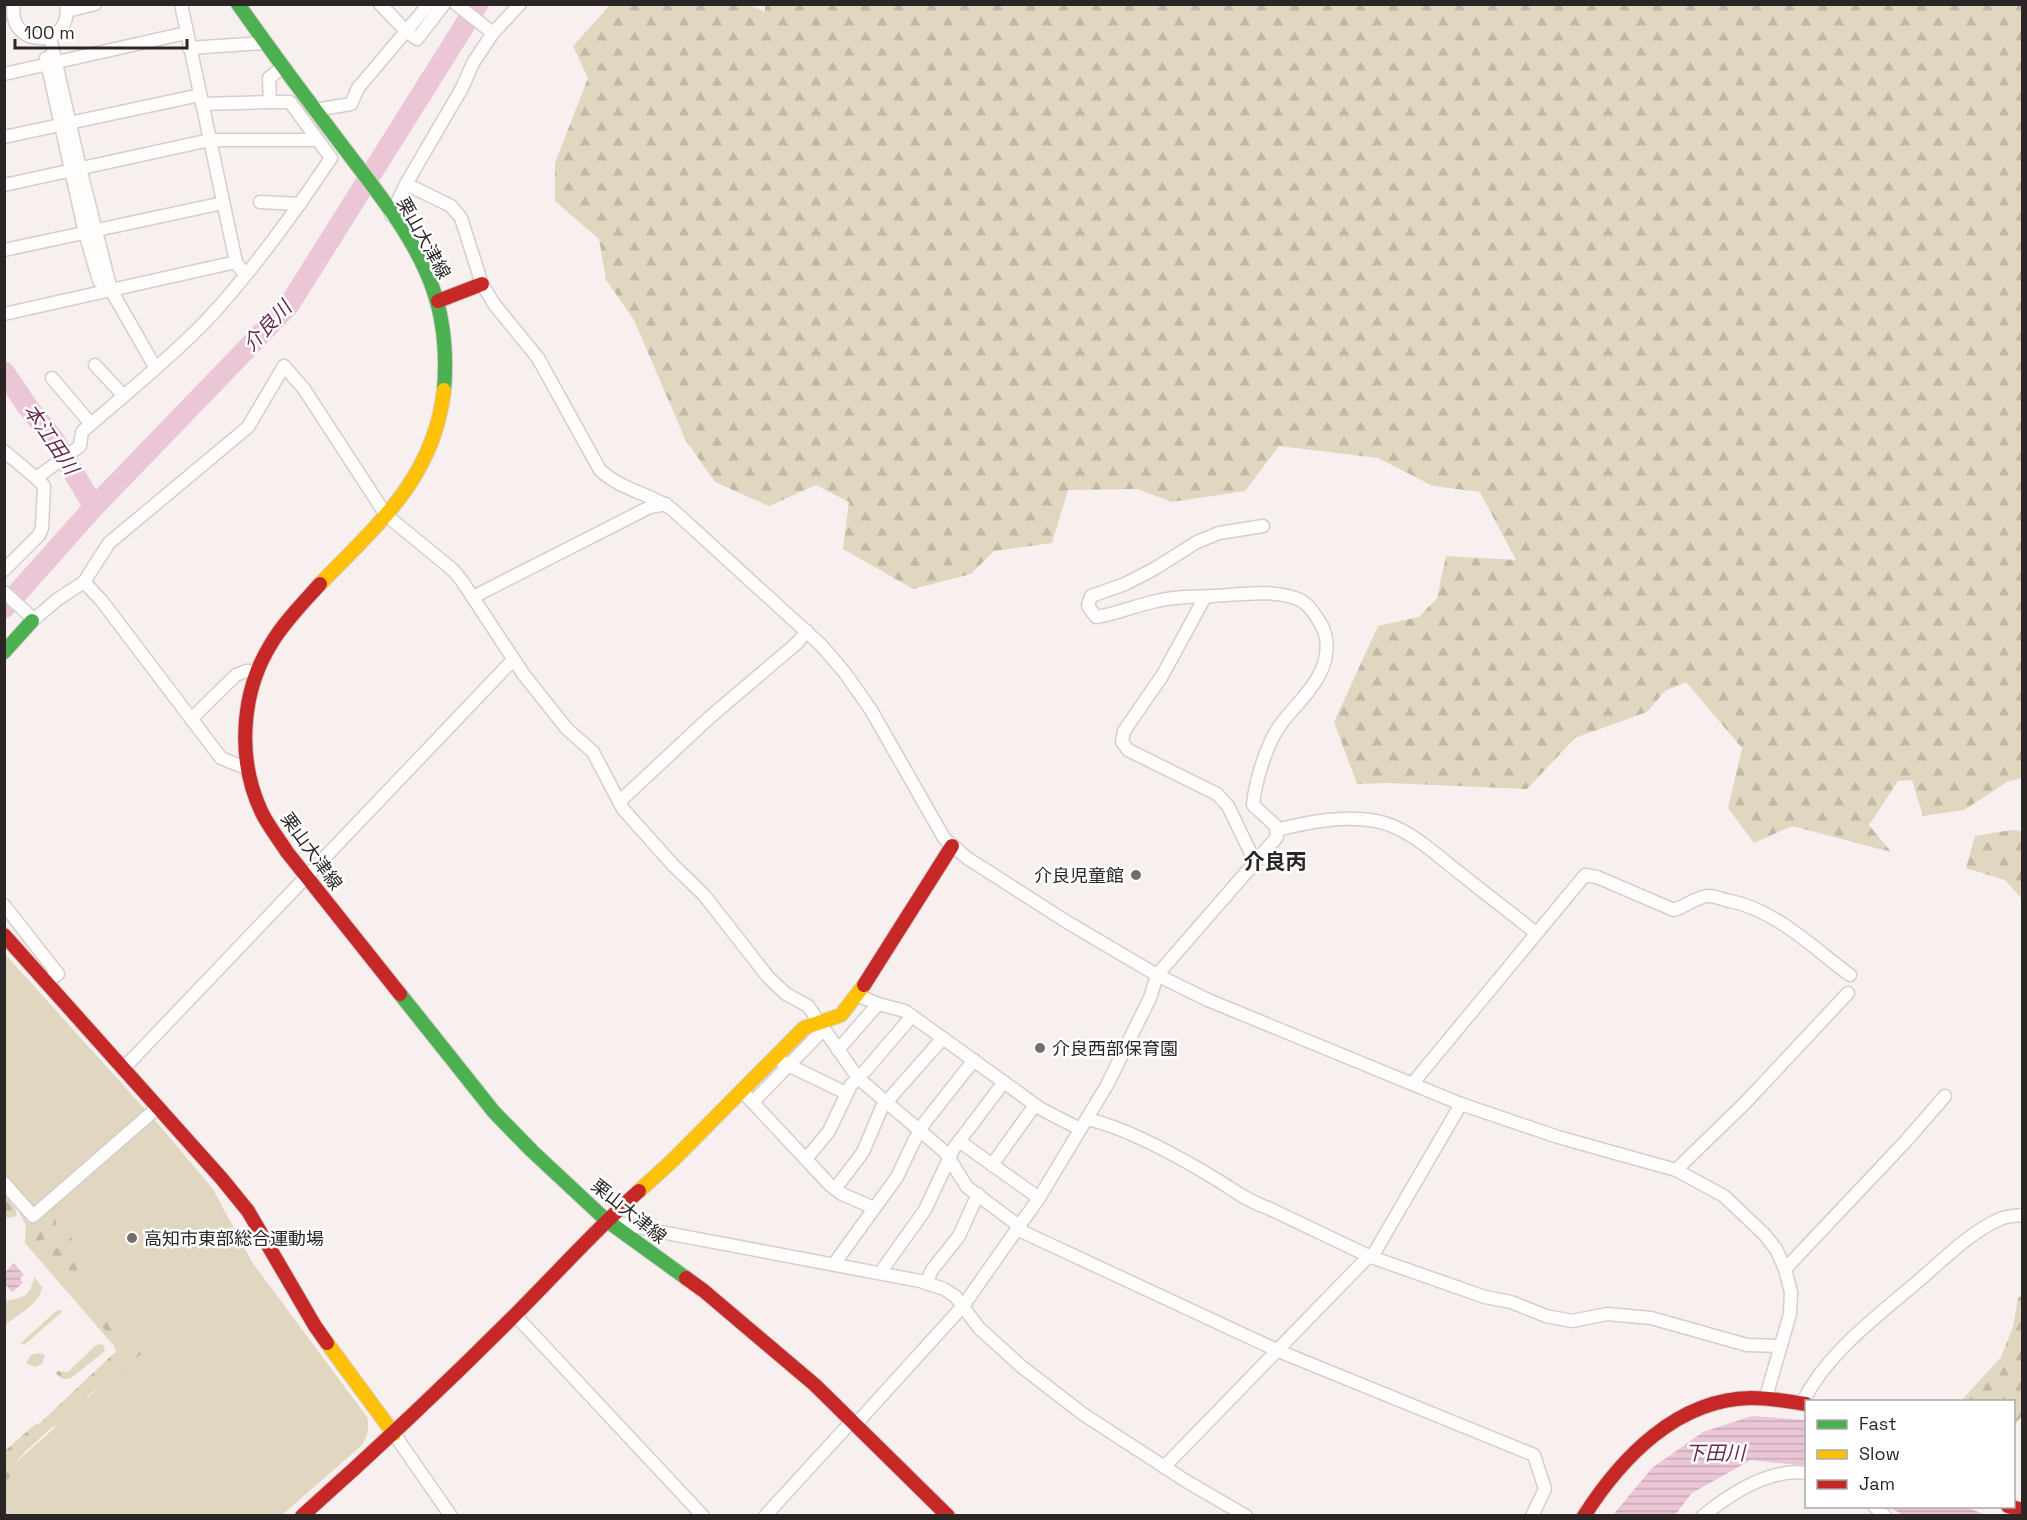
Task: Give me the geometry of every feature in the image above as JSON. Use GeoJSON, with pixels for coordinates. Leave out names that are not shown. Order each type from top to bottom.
{"type":"FeatureCollection","features":[{"type":"Feature","properties":{"kind":"main road","name":"栗山大津線"},"geometry":{"type":"LineString","coordinates":[[238,4],[355,163],[415,251],[438,301],[446,339],[445,392],[437,430],[415,477],[386,515],[284,625],[262,661],[250,690],[244,731],[248,769],[262,811],[287,852],[306,876],[494,1112],[532,1151],[606,1220],[713,1299],[815,1385],[948,1515]]}},
{"type":"Feature","properties":{"kind":"main road"},"geometry":{"type":"LineString","coordinates":[[438,301],[482,284]]}},
{"type":"Feature","properties":{"kind":"main road"},"geometry":{"type":"LineString","coordinates":[[4,652],[30,618]]}},
{"type":"Feature","properties":{"kind":"main road"},"geometry":{"type":"LineString","coordinates":[[302,1515],[394,1434],[515,1315],[606,1220],[672,1161],[804,1028],[821,1026],[841,1015],[857,995],[952,846]]}},
{"type":"Feature","properties":{"kind":"main road"},"geometry":{"type":"LineString","coordinates":[[4,936],[248,1211],[315,1326],[394,1434]]}},
{"type":"Feature","properties":{"kind":"main road"},"geometry":{"type":"LineString","coordinates":[[1584,1515],[1613,1474],[1645,1443],[1700,1406],[1728,1399],[1766,1397],[1804,1403]]}},
{"type":"Feature","properties":{"kind":"street"},"geometry":{"type":"LineString","coordinates":[[10,9],[10,27],[27,36],[46,38],[63,27],[67,8],[95,4]]}},
{"type":"Feature","properties":{"kind":"street"},"geometry":{"type":"LineString","coordinates":[[181,4],[236,262],[245,275]]}},
{"type":"Feature","properties":{"kind":"street"},"geometry":{"type":"LineString","coordinates":[[380,4],[417,39],[444,4]]}},
{"type":"Feature","properties":{"kind":"street"},"geometry":{"type":"LineString","coordinates":[[315,110],[351,104],[358,88],[429,4]]}},
{"type":"Feature","properties":{"kind":"street"},"geometry":{"type":"LineString","coordinates":[[388,210],[462,88],[489,30],[520,4]]}},
{"type":"Feature","properties":{"kind":"street"},"geometry":{"type":"LineString","coordinates":[[456,5],[489,30]]}},
{"type":"Feature","properties":{"kind":"street"},"geometry":{"type":"LineString","coordinates":[[4,74],[186,33]]}},
{"type":"Feature","properties":{"kind":"street"},"geometry":{"type":"LineString","coordinates":[[46,38],[99,281],[111,290],[156,367]]}},
{"type":"Feature","properties":{"kind":"street"},"geometry":{"type":"LineString","coordinates":[[189,48],[266,43]]}},
{"type":"Feature","properties":{"kind":"street"},"geometry":{"type":"LineString","coordinates":[[270,102],[269,78],[283,67]]}},
{"type":"Feature","properties":{"kind":"street"},"geometry":{"type":"LineString","coordinates":[[4,137],[201,99],[290,102],[331,158],[300,204],[245,275],[204,322],[82,432],[80,446],[40,475]]}},
{"type":"Feature","properties":{"kind":"street"},"geometry":{"type":"LineString","coordinates":[[4,185],[210,140],[316,140]]}},
{"type":"Feature","properties":{"kind":"street"},"geometry":{"type":"LineString","coordinates":[[406,183],[451,206],[461,218],[482,284],[494,304],[538,358],[600,470],[610,480],[621,486],[666,504],[807,631],[844,673],[871,710],[931,817],[952,846],[1067,922],[1157,975],[1208,1000],[1461,1104],[1558,1137],[1676,1170],[1724,1196],[1765,1234],[1776,1249],[1785,1269],[1791,1292],[1790,1314],[1766,1397]]}},
{"type":"Feature","properties":{"kind":"street"},"geometry":{"type":"LineString","coordinates":[[260,202],[300,204]]}},
{"type":"Feature","properties":{"kind":"street"},"geometry":{"type":"LineString","coordinates":[[4,250],[223,204]]}},
{"type":"Feature","properties":{"kind":"street"},"geometry":{"type":"LineString","coordinates":[[4,314],[236,262]]}},
{"type":"Feature","properties":{"kind":"street"},"geometry":{"type":"LineString","coordinates":[[95,365],[123,395]]}},
{"type":"Feature","properties":{"kind":"street"},"geometry":{"type":"LineString","coordinates":[[4,592],[30,618],[84,582],[109,543],[248,427],[284,366],[304,389],[386,515],[453,570],[513,660],[567,729],[593,752],[619,802],[673,865],[704,895],[776,987],[808,1006],[858,1078],[945,1152],[967,1186],[1019,1226],[1023,1232],[1278,1350],[1534,1455],[1545,1489],[1532,1515]]}},
{"type":"Feature","properties":{"kind":"street"},"geometry":{"type":"LineString","coordinates":[[52,378],[92,424]]}},
{"type":"Feature","properties":{"kind":"street"},"geometry":{"type":"LineString","coordinates":[[4,451],[40,475],[44,486],[42,528],[39,535],[4,570]]}},
{"type":"Feature","properties":{"kind":"street"},"geometry":{"type":"LineString","coordinates":[[472,597],[650,507],[666,504]]}},
{"type":"Feature","properties":{"kind":"street"},"geometry":{"type":"LineString","coordinates":[[765,1515],[963,1306],[1039,1198],[1107,1085],[1150,998],[1157,975],[1277,837],[1276,826],[1253,805],[1254,789],[1264,758],[1280,725],[1310,690],[1320,675],[1327,657],[1325,632],[1314,612],[1302,601],[1288,596],[1267,594],[1193,596],[1158,600],[1112,615],[1096,617],[1088,606],[1091,596],[1125,584],[1197,542],[1219,533],[1263,526]]}},
{"type":"Feature","properties":{"kind":"street"},"geometry":{"type":"LineString","coordinates":[[84,582],[101,600],[221,758],[248,769]]}},
{"type":"Feature","properties":{"kind":"street"},"geometry":{"type":"LineString","coordinates":[[1206,597],[1162,676],[1124,731],[1122,742],[1128,750],[1216,794],[1228,806],[1255,862]]}},
{"type":"Feature","properties":{"kind":"street"},"geometry":{"type":"LineString","coordinates":[[619,802],[710,717],[797,643],[807,631]]}},
{"type":"Feature","properties":{"kind":"street"},"geometry":{"type":"LineString","coordinates":[[123,1069],[513,660]]}},
{"type":"Feature","properties":{"kind":"street"},"geometry":{"type":"LineString","coordinates":[[191,719],[236,675],[246,671],[258,671]]}},
{"type":"Feature","properties":{"kind":"street"},"geometry":{"type":"LineString","coordinates":[[1276,830],[1306,822],[1341,820],[1376,821],[1398,828],[1536,933]]}},
{"type":"Feature","properties":{"kind":"street"},"geometry":{"type":"LineString","coordinates":[[1412,1084],[1585,875],[1597,877],[1674,910],[1710,895],[1752,907],[1780,923],[1850,975]]}},
{"type":"Feature","properties":{"kind":"street"},"geometry":{"type":"LineString","coordinates":[[4,905],[58,974],[45,982]]}},
{"type":"Feature","properties":{"kind":"street"},"geometry":{"type":"LineString","coordinates":[[1676,1170],[1745,1103],[1848,993]]}},
{"type":"Feature","properties":{"kind":"street"},"geometry":{"type":"LineString","coordinates":[[857,995],[878,1004],[905,1011],[1035,1105],[1083,1124],[1105,1124],[1138,1138],[1193,1166],[1254,1204],[1371,1257],[1485,1297],[1511,1302],[1546,1316],[1572,1321],[1607,1314],[1651,1318],[1747,1346],[1781,1346]]}},
{"type":"Feature","properties":{"kind":"street"},"geometry":{"type":"LineString","coordinates":[[838,1050],[878,1004]]}},
{"type":"Feature","properties":{"kind":"street"},"geometry":{"type":"LineString","coordinates":[[805,1158],[829,1131],[846,1093],[912,1016]]}},
{"type":"Feature","properties":{"kind":"street"},"geometry":{"type":"LineString","coordinates":[[753,1102],[788,1066],[821,1026]]}},
{"type":"Feature","properties":{"kind":"street"},"geometry":{"type":"LineString","coordinates":[[835,1189],[862,1152],[882,1107],[943,1038]]}},
{"type":"Feature","properties":{"kind":"street"},"geometry":{"type":"LineString","coordinates":[[777,1056],[788,1066],[846,1093]]}},
{"type":"Feature","properties":{"kind":"street"},"geometry":{"type":"LineString","coordinates":[[834,1264],[897,1177],[920,1130],[974,1060]]}},
{"type":"Feature","properties":{"kind":"street"},"geometry":{"type":"LineString","coordinates":[[880,1273],[926,1210],[948,1159],[959,1141],[1004,1082]]}},
{"type":"Feature","properties":{"kind":"street"},"geometry":{"type":"LineString","coordinates":[[742,1091],[835,1189],[874,1208]]}},
{"type":"Feature","properties":{"kind":"street"},"geometry":{"type":"LineString","coordinates":[[1785,1269],[1905,1142],[1945,1095]]}},
{"type":"Feature","properties":{"kind":"street"},"geometry":{"type":"LineString","coordinates":[[1164,1467],[1366,1258],[1371,1257],[1461,1104]]}},
{"type":"Feature","properties":{"kind":"street"},"geometry":{"type":"LineString","coordinates":[[992,1164],[1035,1105]]}},
{"type":"Feature","properties":{"kind":"street"},"geometry":{"type":"LineString","coordinates":[[4,1183],[33,1216],[157,1108]]}},
{"type":"Feature","properties":{"kind":"street"},"geometry":{"type":"LineString","coordinates":[[959,1141],[1039,1198]]}},
{"type":"Feature","properties":{"kind":"street"},"geometry":{"type":"LineString","coordinates":[[926,1282],[932,1270],[959,1236],[978,1194]]}},
{"type":"Feature","properties":{"kind":"street"},"geometry":{"type":"LineString","coordinates":[[1805,1400],[1812,1384],[1835,1355],[1969,1237],[2002,1218],[2022,1215]]}},
{"type":"Feature","properties":{"kind":"street"},"geometry":{"type":"LineString","coordinates":[[606,1220],[926,1282],[955,1296],[979,1328],[1022,1367],[1083,1414],[1164,1467],[1246,1515]]}},
{"type":"Feature","properties":{"kind":"street"},"geometry":{"type":"LineString","coordinates":[[515,1315],[703,1515]]}},
{"type":"Feature","properties":{"kind":"street"},"geometry":{"type":"LineString","coordinates":[[394,1434],[452,1515]]}},
{"type":"Feature","properties":{"kind":"street"},"geometry":{"type":"LineString","coordinates":[[1703,1515],[1760,1480],[1783,1474],[1805,1473]]}},
{"type":"Feature","properties":{"kind":"green space"},"geometry":{"type":"Polygon","coordinates":[[[747,4],[765,12],[765,4],[2022,5],[2022,778],[2007,782],[1964,810],[1923,816],[1912,780],[1898,781],[1869,825],[1891,852],[1792,826],[1754,843],[1728,808],[1742,748],[1686,682],[1665,691],[1647,712],[1575,738],[1527,789],[1390,783],[1357,784],[1334,722],[1378,626],[1419,617],[1437,598],[1446,556],[1516,560],[1480,492],[1433,486],[1378,458],[1279,446],[1245,491],[1172,502],[1137,489],[1068,490],[1052,543],[994,551],[971,574],[913,589],[843,549],[849,502],[816,485],[769,506],[715,482],[686,441],[634,320],[606,280],[599,239],[555,201],[555,163],[588,78],[573,46],[610,5],[747,4]]]}},
{"type":"Feature","properties":{"kind":"green space"},"geometry":{"type":"Polygon","coordinates":[[[2012,830],[2022,831],[2022,899],[2005,880],[1966,868],[1975,836],[2012,830]]]}},
{"type":"Feature","properties":{"kind":"green space","name":"高知市東部総合運動場"},"geometry":{"type":"Polygon","coordinates":[[[5,954],[159,1125],[213,1189],[252,1262],[367,1417],[368,1432],[361,1446],[282,1515],[5,1515],[5,1479],[21,1458],[122,1367],[114,1346],[25,1243],[26,1225],[5,1192],[5,954]]]}},
{"type":"Feature","properties":{"kind":"green space"},"geometry":{"type":"Polygon","coordinates":[[[4,1189],[10,1196],[17,1216],[8,1218],[5,1215],[4,1189]]]}},
{"type":"Feature","properties":{"kind":"green space"},"geometry":{"type":"Polygon","coordinates":[[[46,1211],[53,1211],[56,1215],[56,1224],[52,1232],[43,1240],[49,1249],[56,1249],[65,1237],[73,1240],[68,1252],[75,1260],[79,1279],[113,1310],[115,1313],[112,1319],[120,1328],[122,1335],[119,1338],[112,1338],[96,1319],[100,1314],[93,1306],[90,1308],[86,1305],[89,1298],[58,1261],[41,1256],[27,1239],[33,1223],[46,1211]]]}},
{"type":"Feature","properties":{"kind":"green space"},"geometry":{"type":"Polygon","coordinates":[[[34,1277],[42,1287],[37,1299],[5,1325],[5,1301],[17,1299],[28,1293],[34,1277]]]}},
{"type":"Feature","properties":{"kind":"green space"},"geometry":{"type":"Polygon","coordinates":[[[2022,1295],[2022,1416],[2015,1425],[2015,1400],[1962,1400],[2001,1357],[2013,1327],[2018,1298],[2022,1295]]]}},
{"type":"Feature","properties":{"kind":"green space"},"geometry":{"type":"Polygon","coordinates":[[[61,1310],[62,1312],[24,1345],[21,1343],[56,1311],[61,1310]]]}},
{"type":"Feature","properties":{"kind":"green space"},"geometry":{"type":"Polygon","coordinates":[[[136,1339],[142,1339],[149,1348],[88,1396],[85,1402],[61,1424],[51,1428],[25,1452],[5,1481],[5,1451],[34,1425],[40,1423],[112,1355],[136,1339]]]}},
{"type":"Feature","properties":{"kind":"green space"},"geometry":{"type":"Polygon","coordinates":[[[103,1344],[105,1351],[71,1378],[59,1377],[56,1373],[58,1371],[68,1372],[96,1345],[103,1344]]]}},
{"type":"Feature","properties":{"kind":"green space"},"geometry":{"type":"Polygon","coordinates":[[[38,1353],[45,1355],[42,1364],[35,1367],[26,1363],[31,1355],[38,1353]]]}},
{"type":"Feature","properties":{"kind":"water"},"geometry":{"type":"Polygon","coordinates":[[[14,1263],[24,1275],[20,1278],[23,1283],[12,1292],[5,1286],[5,1269],[6,1271],[14,1263]]]}},
{"type":"Feature","properties":{"kind":"water","name":"下田川"},"geometry":{"type":"Polygon","coordinates":[[[1752,1416],[1805,1420],[1805,1466],[1751,1460],[1692,1493],[1675,1515],[1613,1515],[1652,1468],[1703,1432],[1752,1416]]]}},
{"type":"Feature","properties":{"kind":"water"},"geometry":{"type":"Polygon","coordinates":[[[1891,1508],[1968,1508],[1986,1515],[1903,1515],[1891,1508]]]}},
{"type":"Feature","properties":{"kind":"waterway","name":"介良川"},"geometry":{"type":"LineString","coordinates":[[4,608],[94,507],[289,305],[478,4]]}},
{"type":"Feature","properties":{"kind":"waterway","name":"本江田川"},"geometry":{"type":"LineString","coordinates":[[4,372],[55,441],[94,507]]}},
{"type":"Feature","properties":{"kind":"traffic: fast"},"geometry":{"type":"LineString","coordinates":[[238,4],[379,195],[414,248],[432,286],[442,324],[445,350],[444,390]]}},
{"type":"Feature","properties":{"kind":"traffic: fast"},"geometry":{"type":"LineString","coordinates":[[4,652],[32,621]]}},
{"type":"Feature","properties":{"kind":"traffic: fast"},"geometry":{"type":"LineString","coordinates":[[400,994],[494,1112],[532,1151],[606,1220],[686,1278]]}},
{"type":"Feature","properties":{"kind":"traffic: slow"},"geometry":{"type":"LineString","coordinates":[[320,584],[382,519],[416,474],[429,449],[438,421],[444,390]]}},
{"type":"Feature","properties":{"kind":"traffic: slow"},"geometry":{"type":"LineString","coordinates":[[639,1191],[672,1161],[804,1028],[841,1015],[864,985]]}},
{"type":"Feature","properties":{"kind":"traffic: slow"},"geometry":{"type":"LineString","coordinates":[[327,1343],[394,1434]]}},
{"type":"Feature","properties":{"kind":"traffic: jam"},"geometry":{"type":"LineString","coordinates":[[438,301],[482,284]]}},
{"type":"Feature","properties":{"kind":"traffic: jam"},"geometry":{"type":"LineString","coordinates":[[320,584],[271,644],[253,684],[246,728],[249,772],[262,813],[287,852],[400,994]]}},
{"type":"Feature","properties":{"kind":"traffic: jam"},"geometry":{"type":"LineString","coordinates":[[864,985],[952,846]]}},
{"type":"Feature","properties":{"kind":"traffic: jam"},"geometry":{"type":"LineString","coordinates":[[4,935],[248,1211],[327,1343]]}},
{"type":"Feature","properties":{"kind":"traffic: jam"},"geometry":{"type":"LineString","coordinates":[[302,1516],[462,1367],[639,1191]]}},
{"type":"Feature","properties":{"kind":"traffic: jam"},"geometry":{"type":"LineString","coordinates":[[686,1278],[815,1385],[948,1516]]}},
{"type":"Feature","properties":{"kind":"traffic: jam"},"geometry":{"type":"LineString","coordinates":[[1584,1516],[1615,1473],[1634,1453],[1675,1420],[1724,1401],[1758,1398],[1805,1404]]}},
{"type":"Feature","properties":{"kind":"traffic: jam"},"geometry":{"type":"LineString","coordinates":[[2015,1508],[2022,1510]]}},
{"type":"Feature","properties":{"kind":"place","name":"介良児童館"},"geometry":{"type":"Point","coordinates":[1136,875]}},
{"type":"Feature","properties":{"kind":"place","name":"介良西部保育園"},"geometry":{"type":"Point","coordinates":[1040,1048]}},
{"type":"Feature","properties":{"kind":"place","name":"高知市東部総合運動場"},"geometry":{"type":"Point","coordinates":[132,1238]}},
{"type":"Feature","properties":{"kind":"district","name":"介良丙"},"geometry":{"type":"Point","coordinates":[1275,861]}}]}
